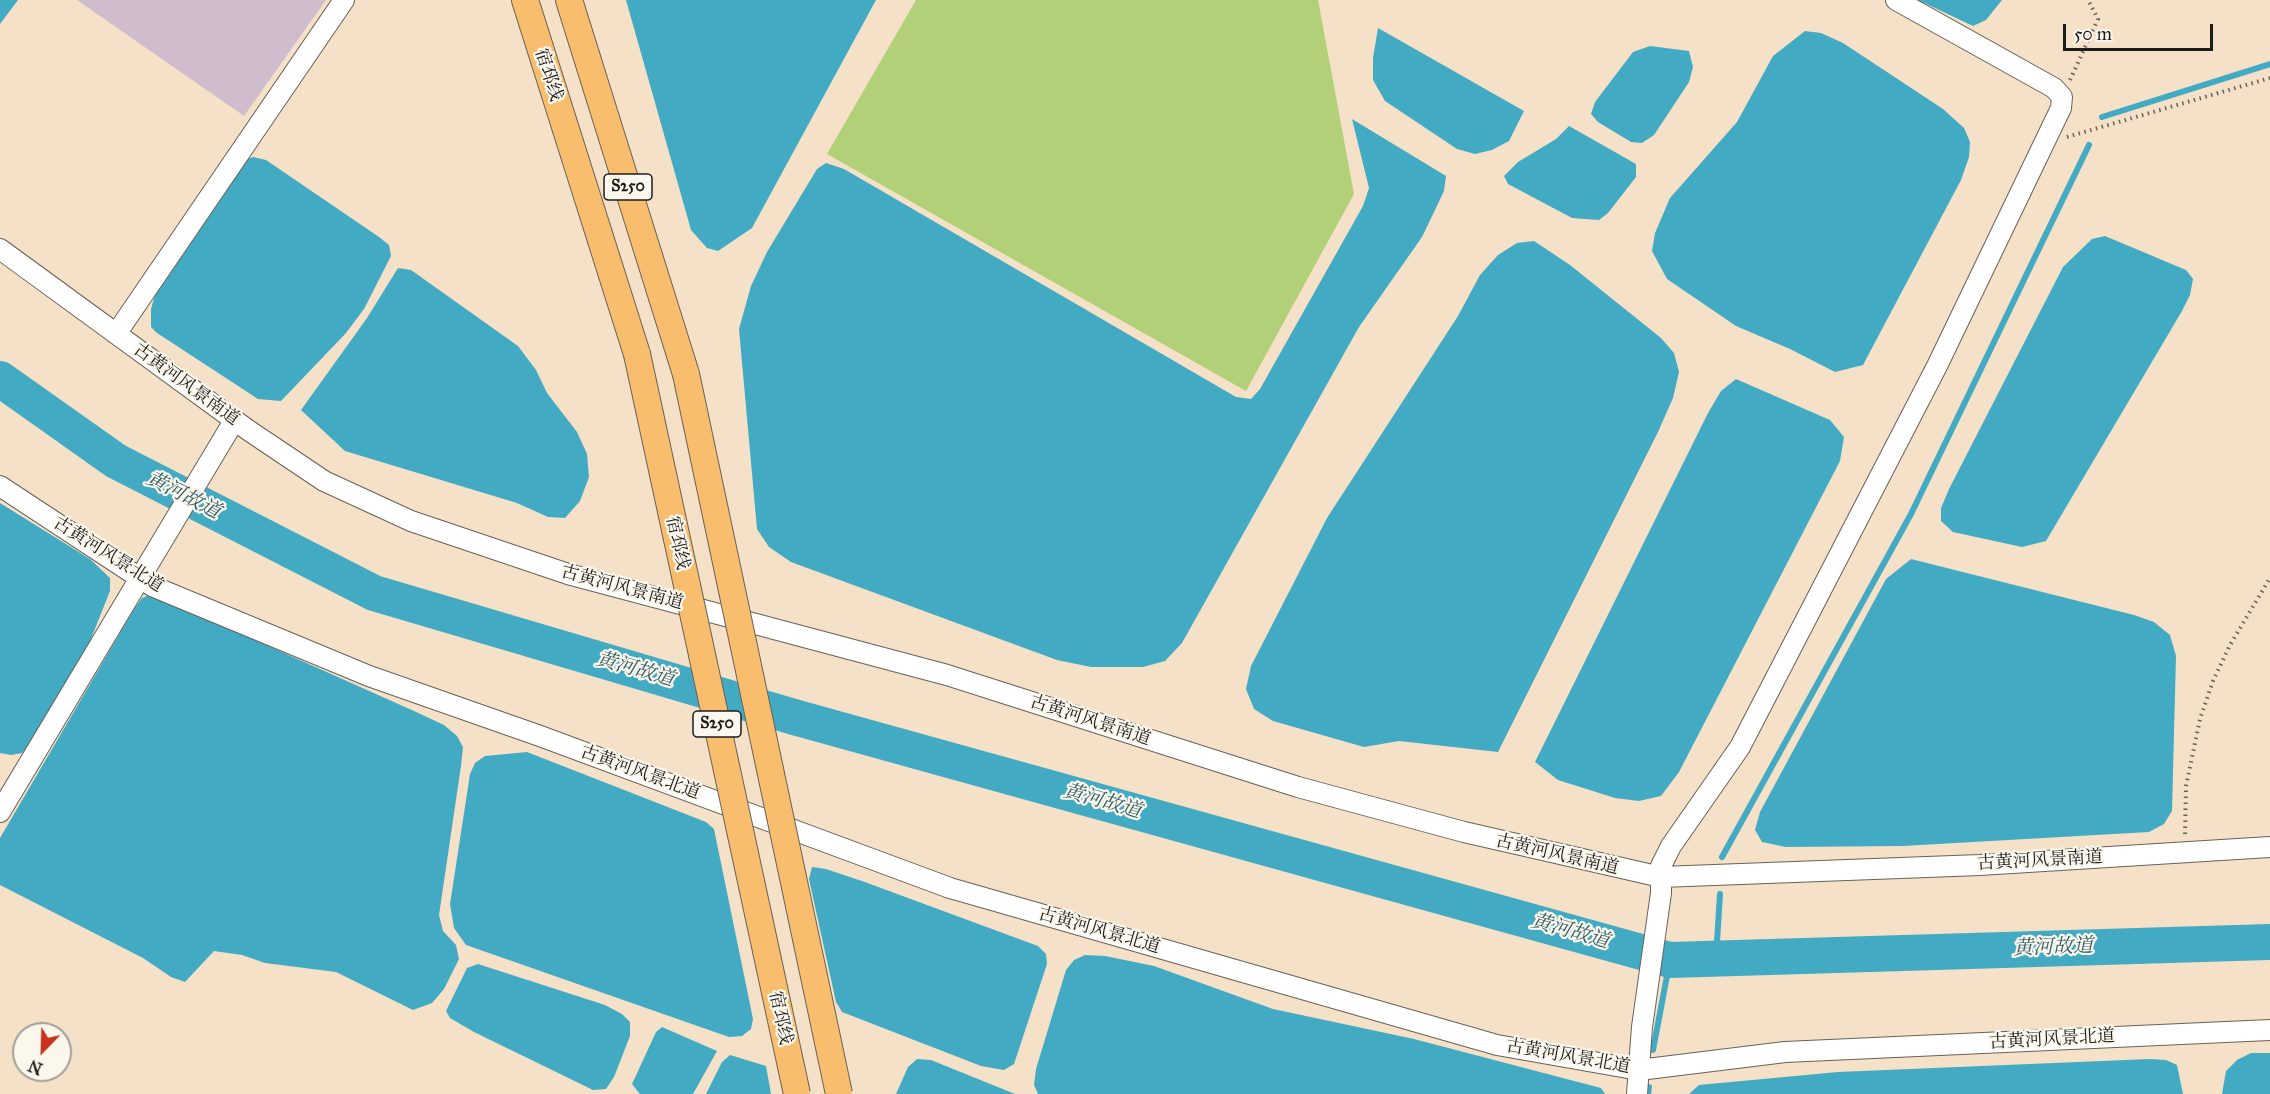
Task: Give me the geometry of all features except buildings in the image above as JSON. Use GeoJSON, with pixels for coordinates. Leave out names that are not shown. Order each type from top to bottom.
{"type":"FeatureCollection","features":[{"type":"Feature","properties":{"kind":"main road","name":"宿邳线"},"geometry":{"type":"LineString","coordinates":[[525,0],[637,354],[796,1094]]}},
{"type":"Feature","properties":{"kind":"main road","name":"S250"},"geometry":{"type":"LineString","coordinates":[[569,0],[686,374],[839,1094]]}},
{"type":"Feature","properties":{"kind":"street"},"geometry":{"type":"LineString","coordinates":[[116,334],[344,0]]}},
{"type":"Feature","properties":{"kind":"street"},"geometry":{"type":"LineString","coordinates":[[1637,1094],[1642,1027],[1661,885],[1661,866],[1671,846],[1740,747],[1937,366],[2061,108],[2062,97],[2054,88],[1896,0]]}},
{"type":"Feature","properties":{"kind":"street","name":"古黄河风景南道"},"geometry":{"type":"LineString","coordinates":[[0,249],[116,334],[230,427],[324,481],[411,521],[568,574],[947,675],[1298,787],[1661,885],[2270,847]]}},
{"type":"Feature","properties":{"kind":"street"},"geometry":{"type":"LineString","coordinates":[[0,812],[230,427]]}},
{"type":"Feature","properties":{"kind":"street","name":"古黄河风景北道"},"geometry":{"type":"LineString","coordinates":[[0,486],[145,570],[152,586],[369,676],[540,736],[950,888],[1497,1044],[1639,1070],[1785,1052],[2270,1030]]}},
{"type":"Feature","properties":{"kind":"path"},"geometry":{"type":"LineString","coordinates":[[2062,97],[2098,19],[2088,0]]}},
{"type":"Feature","properties":{"kind":"path"},"geometry":{"type":"LineString","coordinates":[[2044,144],[2270,78]]}},
{"type":"Feature","properties":{"kind":"path"},"geometry":{"type":"LineString","coordinates":[[2184,853],[2186,786],[2200,719],[2213,681],[2226,654],[2270,578]]}},
{"type":"Feature","properties":{"kind":"shaded area"},"geometry":{"type":"Polygon","coordinates":[[[77,0],[326,0],[244,116],[77,0]]]}},
{"type":"Feature","properties":{"kind":"green space"},"geometry":{"type":"Polygon","coordinates":[[[916,0],[1318,0],[1354,194],[1246,391],[827,154],[916,0]]]}},
{"type":"Feature","properties":{"kind":"water"},"geometry":{"type":"Polygon","coordinates":[[[0,0],[18,0],[0,24],[0,0]]]}},
{"type":"Feature","properties":{"kind":"water"},"geometry":{"type":"Polygon","coordinates":[[[626,0],[876,0],[752,228],[718,251],[707,248],[691,230],[626,0]]]}},
{"type":"Feature","properties":{"kind":"water"},"geometry":{"type":"Polygon","coordinates":[[[1918,0],[2002,0],[1986,20],[1973,26],[1918,0]]]}},
{"type":"Feature","properties":{"kind":"water"},"geometry":{"type":"Polygon","coordinates":[[[1378,28],[1524,111],[1509,141],[1492,150],[1475,154],[1457,149],[1385,101],[1373,80],[1373,58],[1378,28]]]}},
{"type":"Feature","properties":{"kind":"water"},"geometry":{"type":"Polygon","coordinates":[[[1805,31],[1821,33],[1843,43],[1943,109],[1964,128],[1970,142],[1969,157],[1961,180],[1863,365],[1835,372],[1790,349],[1736,326],[1667,279],[1652,251],[1655,233],[1670,198],[1737,122],[1773,56],[1805,31]]]}},
{"type":"Feature","properties":{"kind":"water"},"geometry":{"type":"Polygon","coordinates":[[[1650,46],[1689,51],[1693,67],[1689,82],[1654,135],[1642,143],[1631,142],[1598,122],[1591,114],[1595,102],[1633,52],[1650,46]]]}},
{"type":"Feature","properties":{"kind":"water"},"geometry":{"type":"Polygon","coordinates":[[[1352,119],[1446,176],[1444,191],[1422,237],[1359,327],[1182,643],[1165,661],[1143,667],[1091,667],[1057,660],[791,562],[769,547],[757,529],[739,329],[751,286],[767,252],[817,169],[826,163],[844,169],[1236,397],[1251,399],[1260,389],[1363,206],[1369,188],[1352,119]]]}},
{"type":"Feature","properties":{"kind":"water"},"geometry":{"type":"Polygon","coordinates":[[[1569,126],[1636,164],[1636,177],[1608,213],[1599,220],[1572,218],[1508,184],[1504,176],[1518,162],[1556,139],[1569,126]]]}},
{"type":"Feature","properties":{"kind":"water"},"geometry":{"type":"Polygon","coordinates":[[[253,157],[266,160],[379,237],[389,245],[391,256],[364,309],[346,333],[281,401],[258,399],[151,327],[151,309],[157,288],[243,161],[253,157]]]}},
{"type":"Feature","properties":{"kind":"water"},"geometry":{"type":"Polygon","coordinates":[[[2105,236],[2186,270],[2193,279],[2190,295],[2182,311],[2046,541],[2022,547],[1953,532],[1941,521],[1941,508],[2063,267],[2092,239],[2105,236]]]}},
{"type":"Feature","properties":{"kind":"water"},"geometry":{"type":"Polygon","coordinates":[[[1534,241],[1570,265],[1661,338],[1674,353],[1679,372],[1673,398],[1658,432],[1498,752],[1399,741],[1364,747],[1273,721],[1254,709],[1246,689],[1251,666],[1327,518],[1458,316],[1480,275],[1498,255],[1517,243],[1534,241]]]}},
{"type":"Feature","properties":{"kind":"water"},"geometry":{"type":"Polygon","coordinates":[[[398,268],[411,270],[518,346],[536,370],[547,393],[577,432],[587,454],[589,477],[580,501],[565,518],[548,517],[517,503],[345,451],[301,410],[367,318],[398,268]]]}},
{"type":"Feature","properties":{"kind":"water"},"geometry":{"type":"Polygon","coordinates":[[[1736,379],[1830,420],[1844,437],[1840,461],[1679,772],[1661,796],[1639,801],[1615,798],[1558,780],[1535,762],[1708,413],[1721,391],[1736,379]]]}},
{"type":"Feature","properties":{"kind":"water"},"geometry":{"type":"Polygon","coordinates":[[[0,503],[90,559],[110,578],[110,591],[83,659],[32,742],[22,753],[11,755],[0,753],[0,503]]]}},
{"type":"Feature","properties":{"kind":"water"},"geometry":{"type":"Polygon","coordinates":[[[1911,559],[2134,615],[2154,622],[2170,635],[2176,656],[2172,811],[2164,824],[2149,832],[1903,846],[1786,847],[1762,842],[1755,830],[1760,812],[1886,579],[1911,559]]]}},
{"type":"Feature","properties":{"kind":"water"},"geometry":{"type":"Polygon","coordinates":[[[152,594],[414,711],[444,725],[457,736],[463,747],[439,915],[443,931],[456,945],[459,959],[444,989],[432,1003],[413,1010],[336,972],[265,963],[242,955],[214,951],[185,982],[171,977],[143,958],[0,885],[0,838],[134,609],[142,598],[152,594]]]}},
{"type":"Feature","properties":{"kind":"water"},"geometry":{"type":"Polygon","coordinates":[[[527,752],[706,822],[714,829],[753,1019],[751,1029],[742,1036],[729,1037],[466,945],[454,928],[450,904],[470,774],[475,763],[485,756],[527,752]]]}},
{"type":"Feature","properties":{"kind":"water"},"geometry":{"type":"Polygon","coordinates":[[[812,867],[826,869],[862,881],[1038,946],[1046,954],[1047,964],[1014,1064],[1004,1070],[981,1066],[842,1012],[836,1002],[809,879],[812,867]]]}},
{"type":"Feature","properties":{"kind":"water"},"geometry":{"type":"Polygon","coordinates":[[[1085,955],[1105,956],[1154,966],[1273,1009],[1414,1039],[1601,1088],[1605,1094],[1038,1094],[1034,1085],[1036,1069],[1066,970],[1074,960],[1085,955]]]}},
{"type":"Feature","properties":{"kind":"water"},"geometry":{"type":"Polygon","coordinates":[[[478,964],[605,1005],[622,1014],[630,1022],[630,1036],[614,1077],[606,1089],[593,1090],[450,1018],[446,1011],[467,968],[478,964]]]}},
{"type":"Feature","properties":{"kind":"water"},"geometry":{"type":"Polygon","coordinates":[[[662,1027],[717,1051],[693,1094],[640,1094],[632,1084],[656,1032],[662,1027]]]}},
{"type":"Feature","properties":{"kind":"water"},"geometry":{"type":"Polygon","coordinates":[[[2251,1053],[2270,1053],[2270,1094],[2222,1094],[2226,1071],[2237,1060],[2251,1053]]]}},
{"type":"Feature","properties":{"kind":"water"},"geometry":{"type":"Polygon","coordinates":[[[730,1055],[766,1066],[771,1094],[706,1094],[722,1062],[730,1055]]]}},
{"type":"Feature","properties":{"kind":"water"},"geometry":{"type":"Polygon","coordinates":[[[917,1059],[931,1060],[1015,1094],[896,1094],[908,1067],[917,1059]]]}},
{"type":"Feature","properties":{"kind":"water"},"geometry":{"type":"Polygon","coordinates":[[[2166,1060],[2177,1065],[2183,1094],[1689,1094],[1699,1085],[1838,1072],[2166,1060]]]}},
{"type":"Feature","properties":{"kind":"waterway"},"geometry":{"type":"LineString","coordinates":[[2102,117],[2270,64]]}},
{"type":"Feature","properties":{"kind":"waterway"},"geometry":{"type":"LineString","coordinates":[[1722,857],[1911,514],[2089,145]]}},
{"type":"Feature","properties":{"kind":"waterway","name":"黄河故道"},"geometry":{"type":"LineString","coordinates":[[0,379],[116,461],[374,593],[794,717],[1670,960],[2270,942]]}},
{"type":"Feature","properties":{"kind":"waterway"},"geometry":{"type":"LineString","coordinates":[[1716,958],[1720,894]]}},
{"type":"Feature","properties":{"kind":"waterway"},"geometry":{"type":"LineString","coordinates":[[1653,1050],[1670,960]]}},
{"type":"Feature","properties":{"kind":"waterway"},"geometry":{"type":"LineString","coordinates":[[1648,1094],[1649,1087]]}}]}
